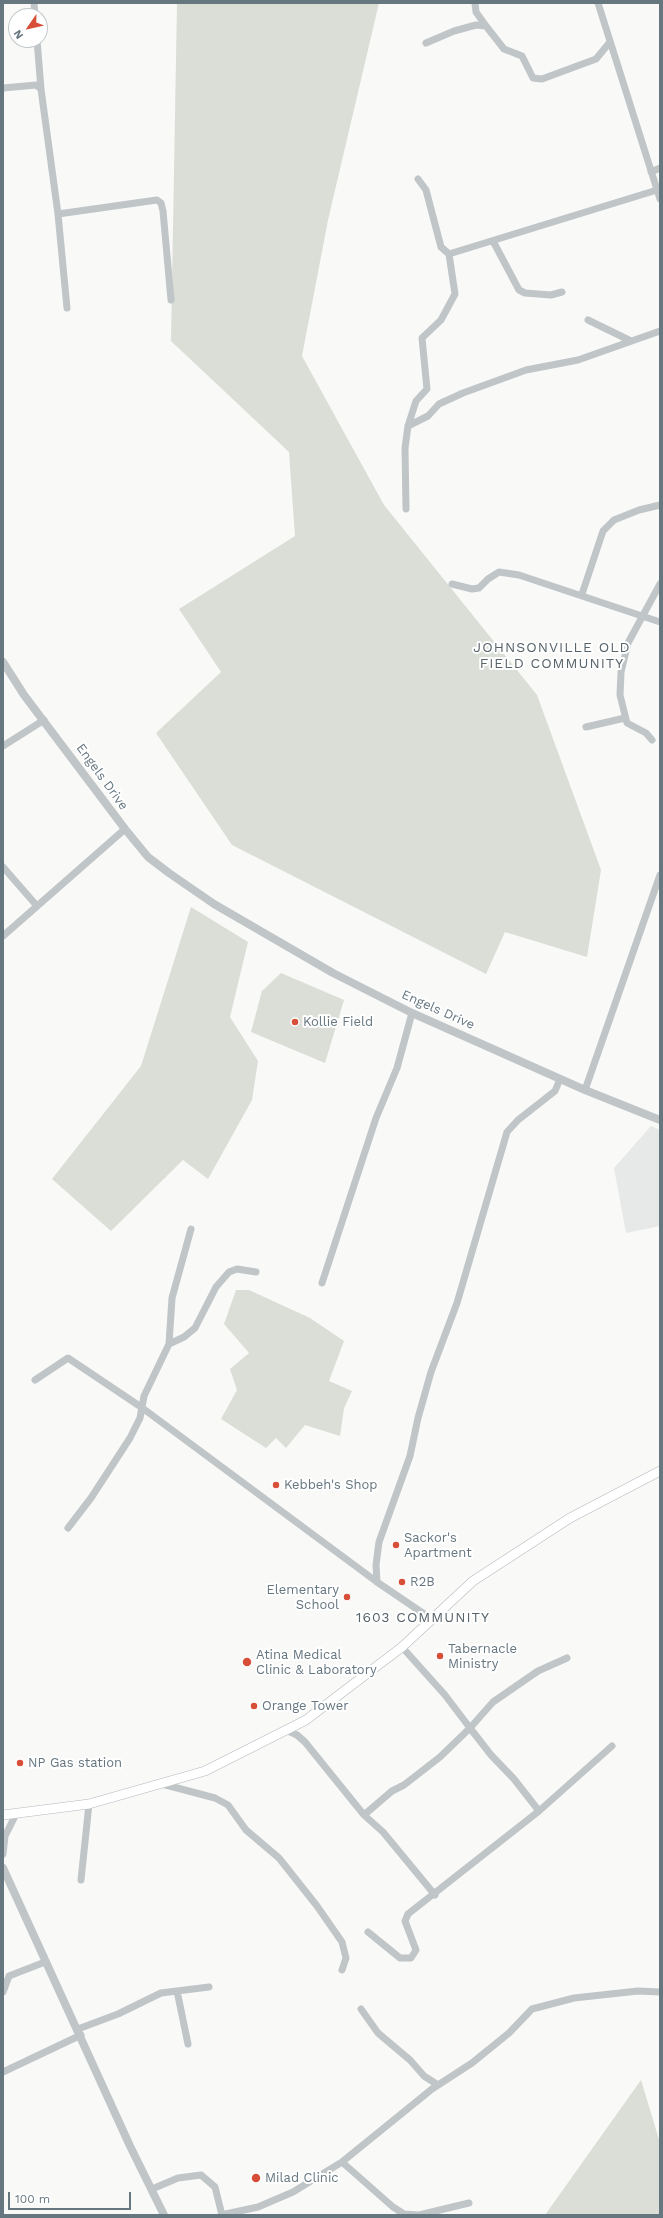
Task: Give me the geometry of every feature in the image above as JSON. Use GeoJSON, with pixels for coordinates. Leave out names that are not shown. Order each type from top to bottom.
{"type":"FeatureCollection","features":[{"type":"Feature","properties":{"kind":"main road"},"geometry":{"type":"LineString","coordinates":[[3,1815],[89,1804],[205,1771],[306,1720],[402,1648],[473,1581],[509,1556],[570,1518],[660,1471]]}},
{"type":"Feature","properties":{"kind":"street"},"geometry":{"type":"LineString","coordinates":[[475,3],[476,12],[486,26],[504,48],[522,56],[533,78],[542,79],[596,58],[610,42]]}},
{"type":"Feature","properties":{"kind":"street"},"geometry":{"type":"LineString","coordinates":[[598,3],[660,199]]}},
{"type":"Feature","properties":{"kind":"street"},"geometry":{"type":"LineString","coordinates":[[426,43],[454,31],[476,25],[486,26]]}},
{"type":"Feature","properties":{"kind":"street"},"geometry":{"type":"LineString","coordinates":[[38,48],[41,89],[58,214],[67,308]]}},
{"type":"Feature","properties":{"kind":"street"},"geometry":{"type":"LineString","coordinates":[[3,88],[36,85],[41,89]]}},
{"type":"Feature","properties":{"kind":"street"},"geometry":{"type":"LineString","coordinates":[[651,172],[660,168]]}},
{"type":"Feature","properties":{"kind":"street"},"geometry":{"type":"LineString","coordinates":[[406,509],[405,448],[408,426],[416,400],[427,388],[422,338],[441,320],[455,294],[449,254],[441,247],[426,190],[418,179]]}},
{"type":"Feature","properties":{"kind":"street"},"geometry":{"type":"LineString","coordinates":[[449,254],[657,190]]}},
{"type":"Feature","properties":{"kind":"street"},"geometry":{"type":"LineString","coordinates":[[58,214],[156,200],[161,203],[171,300]]}},
{"type":"Feature","properties":{"kind":"street"},"geometry":{"type":"LineString","coordinates":[[493,241],[519,290],[525,293],[551,295],[562,292]]}},
{"type":"Feature","properties":{"kind":"street"},"geometry":{"type":"LineString","coordinates":[[588,320],[631,341]]}},
{"type":"Feature","properties":{"kind":"street"},"geometry":{"type":"LineString","coordinates":[[408,426],[428,416],[439,404],[463,393],[526,370],[578,360],[660,331]]}},
{"type":"Feature","properties":{"kind":"street"},"geometry":{"type":"LineString","coordinates":[[582,594],[603,531],[614,520],[639,510],[660,506]]}},
{"type":"Feature","properties":{"kind":"street"},"geometry":{"type":"LineString","coordinates":[[452,584],[472,589],[479,588],[488,579],[499,572],[519,575],[582,594],[660,622]]}},
{"type":"Feature","properties":{"kind":"street"},"geometry":{"type":"LineString","coordinates":[[652,740],[646,733],[627,723],[624,704],[620,694],[621,672],[628,643],[660,584]]}},
{"type":"Feature","properties":{"kind":"street","name":"Engels Drive"},"geometry":{"type":"LineString","coordinates":[[3,662],[125,829],[148,857],[214,904],[333,973],[412,1012],[585,1090],[660,1120]]}},
{"type":"Feature","properties":{"kind":"street"},"geometry":{"type":"LineString","coordinates":[[586,727],[625,718]]}},
{"type":"Feature","properties":{"kind":"street"},"geometry":{"type":"LineString","coordinates":[[3,746],[44,720]]}},
{"type":"Feature","properties":{"kind":"street"},"geometry":{"type":"LineString","coordinates":[[3,936],[125,829]]}},
{"type":"Feature","properties":{"kind":"street"},"geometry":{"type":"LineString","coordinates":[[3,867],[37,906]]}},
{"type":"Feature","properties":{"kind":"street"},"geometry":{"type":"LineString","coordinates":[[585,1090],[660,875]]}},
{"type":"Feature","properties":{"kind":"street"},"geometry":{"type":"LineString","coordinates":[[322,1283],[376,1118],[397,1068],[412,1012]]}},
{"type":"Feature","properties":{"kind":"street"},"geometry":{"type":"LineString","coordinates":[[377,1582],[376,1565],[379,1542],[410,1456],[418,1418],[432,1372],[457,1302],[507,1132],[518,1120],[555,1091],[560,1078]]}},
{"type":"Feature","properties":{"kind":"street"},"geometry":{"type":"LineString","coordinates":[[68,1528],[91,1498],[130,1438],[140,1418],[144,1396],[169,1344],[172,1298],[191,1229]]}},
{"type":"Feature","properties":{"kind":"street"},"geometry":{"type":"LineString","coordinates":[[169,1344],[184,1337],[195,1328],[216,1287],[229,1272],[237,1269],[256,1272]]}},
{"type":"Feature","properties":{"kind":"street"},"geometry":{"type":"LineString","coordinates":[[35,1380],[68,1358],[141,1406],[377,1582],[433,1620]]}},
{"type":"Feature","properties":{"kind":"street"},"geometry":{"type":"LineString","coordinates":[[402,1648],[445,1695],[491,1755],[514,1779],[539,1811]]}},
{"type":"Feature","properties":{"kind":"street"},"geometry":{"type":"LineString","coordinates":[[364,1815],[392,1791],[404,1785],[440,1757],[470,1728],[493,1702],[538,1671],[567,1658]]}},
{"type":"Feature","properties":{"kind":"street"},"geometry":{"type":"LineString","coordinates":[[286,1730],[297,1735],[305,1742],[364,1815],[383,1832],[435,1895]]}},
{"type":"Feature","properties":{"kind":"street"},"geometry":{"type":"LineString","coordinates":[[368,1932],[400,1958],[411,1958],[416,1950],[410,1930],[405,1921],[408,1914],[435,1895],[539,1811],[612,1746]]}},
{"type":"Feature","properties":{"kind":"street"},"geometry":{"type":"LineString","coordinates":[[162,1784],[215,1798],[228,1805],[246,1830],[279,1858],[321,1911],[342,1942],[346,1958],[342,1970]]}},
{"type":"Feature","properties":{"kind":"street"},"geometry":{"type":"LineString","coordinates":[[81,1880],[89,1804]]}},
{"type":"Feature","properties":{"kind":"street"},"geometry":{"type":"LineString","coordinates":[[3,1854],[5,1836],[16,1814]]}},
{"type":"Feature","properties":{"kind":"street"},"geometry":{"type":"LineString","coordinates":[[3,1868],[130,2146],[164,2215]]}},
{"type":"Feature","properties":{"kind":"street"},"geometry":{"type":"LineString","coordinates":[[3,1992],[8,1976],[45,1962]]}},
{"type":"Feature","properties":{"kind":"street"},"geometry":{"type":"LineString","coordinates":[[3,2072],[79,2032],[161,1993],[208,1986]]}},
{"type":"Feature","properties":{"kind":"street"},"geometry":{"type":"LineString","coordinates":[[177,1991],[188,2044]]}},
{"type":"Feature","properties":{"kind":"street"},"geometry":{"type":"LineString","coordinates":[[152,2189],[178,2178],[200,2176],[215,2187],[222,2215],[258,2207],[293,2192],[342,2162],[438,2085],[472,2063],[509,2033],[532,2009],[574,1998],[638,1991],[660,1992]]}},
{"type":"Feature","properties":{"kind":"street"},"geometry":{"type":"LineString","coordinates":[[360,2009],[378,2033],[410,2060],[424,2076],[438,2085]]}},
{"type":"Feature","properties":{"kind":"street"},"geometry":{"type":"LineString","coordinates":[[342,2162],[393,2207],[404,2214],[419,2215],[469,2203]]}},
{"type":"Feature","properties":{"kind":"shaded area"},"geometry":{"type":"Polygon","coordinates":[[[177,3],[379,3],[328,220],[302,356],[384,505],[537,695],[601,870],[587,957],[505,932],[486,974],[232,845],[156,733],[221,672],[179,609],[295,536],[289,452],[171,341],[177,3]]]}},
{"type":"Feature","properties":{"kind":"shaded area"},"geometry":{"type":"Polygon","coordinates":[[[191,907],[248,942],[230,1017],[258,1061],[252,1100],[208,1179],[183,1160],[111,1231],[52,1179],[141,1066],[191,907]]]}},
{"type":"Feature","properties":{"kind":"shaded area"},"geometry":{"type":"Polygon","coordinates":[[[281,973],[344,1000],[325,1063],[251,1032],[262,991],[281,973]]]}},
{"type":"Feature","properties":{"kind":"shaded area"},"geometry":{"type":"Polygon","coordinates":[[[651,1126],[660,1130],[660,1226],[626,1233],[614,1168],[651,1126]]]}},
{"type":"Feature","properties":{"kind":"shaded area"},"geometry":{"type":"Polygon","coordinates":[[[236,1290],[249,1290],[310,1318],[344,1341],[329,1381],[352,1391],[344,1408],[340,1436],[305,1425],[286,1448],[276,1438],[266,1448],[221,1419],[237,1390],[230,1369],[249,1353],[224,1324],[236,1290]]]}},
{"type":"Feature","properties":{"kind":"shaded area"},"geometry":{"type":"Polygon","coordinates":[[[641,2080],[660,2143],[660,2215],[545,2215],[641,2080]]]}},
{"type":"Feature","properties":{"kind":"place","name":"Kollie Field"},"geometry":{"type":"Point","coordinates":[295,1022]}},
{"type":"Feature","properties":{"kind":"place","name":"Kebbeh's Shop"},"geometry":{"type":"Point","coordinates":[276,1485]}},
{"type":"Feature","properties":{"kind":"place","name":"Sackor's Apartment"},"geometry":{"type":"Point","coordinates":[396,1545]}},
{"type":"Feature","properties":{"kind":"place","name":"R2B"},"geometry":{"type":"Point","coordinates":[402,1582]}},
{"type":"Feature","properties":{"kind":"place","name":"Elementary School"},"geometry":{"type":"Point","coordinates":[347,1597]}},
{"type":"Feature","properties":{"kind":"place","name":"Tabernacle Ministry"},"geometry":{"type":"Point","coordinates":[440,1656]}},
{"type":"Feature","properties":{"kind":"place","name":"Atina Medical Clinic & Laboratory"},"geometry":{"type":"Point","coordinates":[247,1662]}},
{"type":"Feature","properties":{"kind":"place","name":"Orange Tower"},"geometry":{"type":"Point","coordinates":[254,1706]}},
{"type":"Feature","properties":{"kind":"place","name":"NP Gas station"},"geometry":{"type":"Point","coordinates":[20,1763]}},
{"type":"Feature","properties":{"kind":"place","name":"Milad Clinic"},"geometry":{"type":"Point","coordinates":[256,2178]}},
{"type":"Feature","properties":{"kind":"district","name":"JOHNSONVILLE OLD FIELD COMMUNITY"},"geometry":{"type":"Point","coordinates":[552,656]}},
{"type":"Feature","properties":{"kind":"district","name":"1603 COMMUNITY"},"geometry":{"type":"Point","coordinates":[423,1618]}}]}
